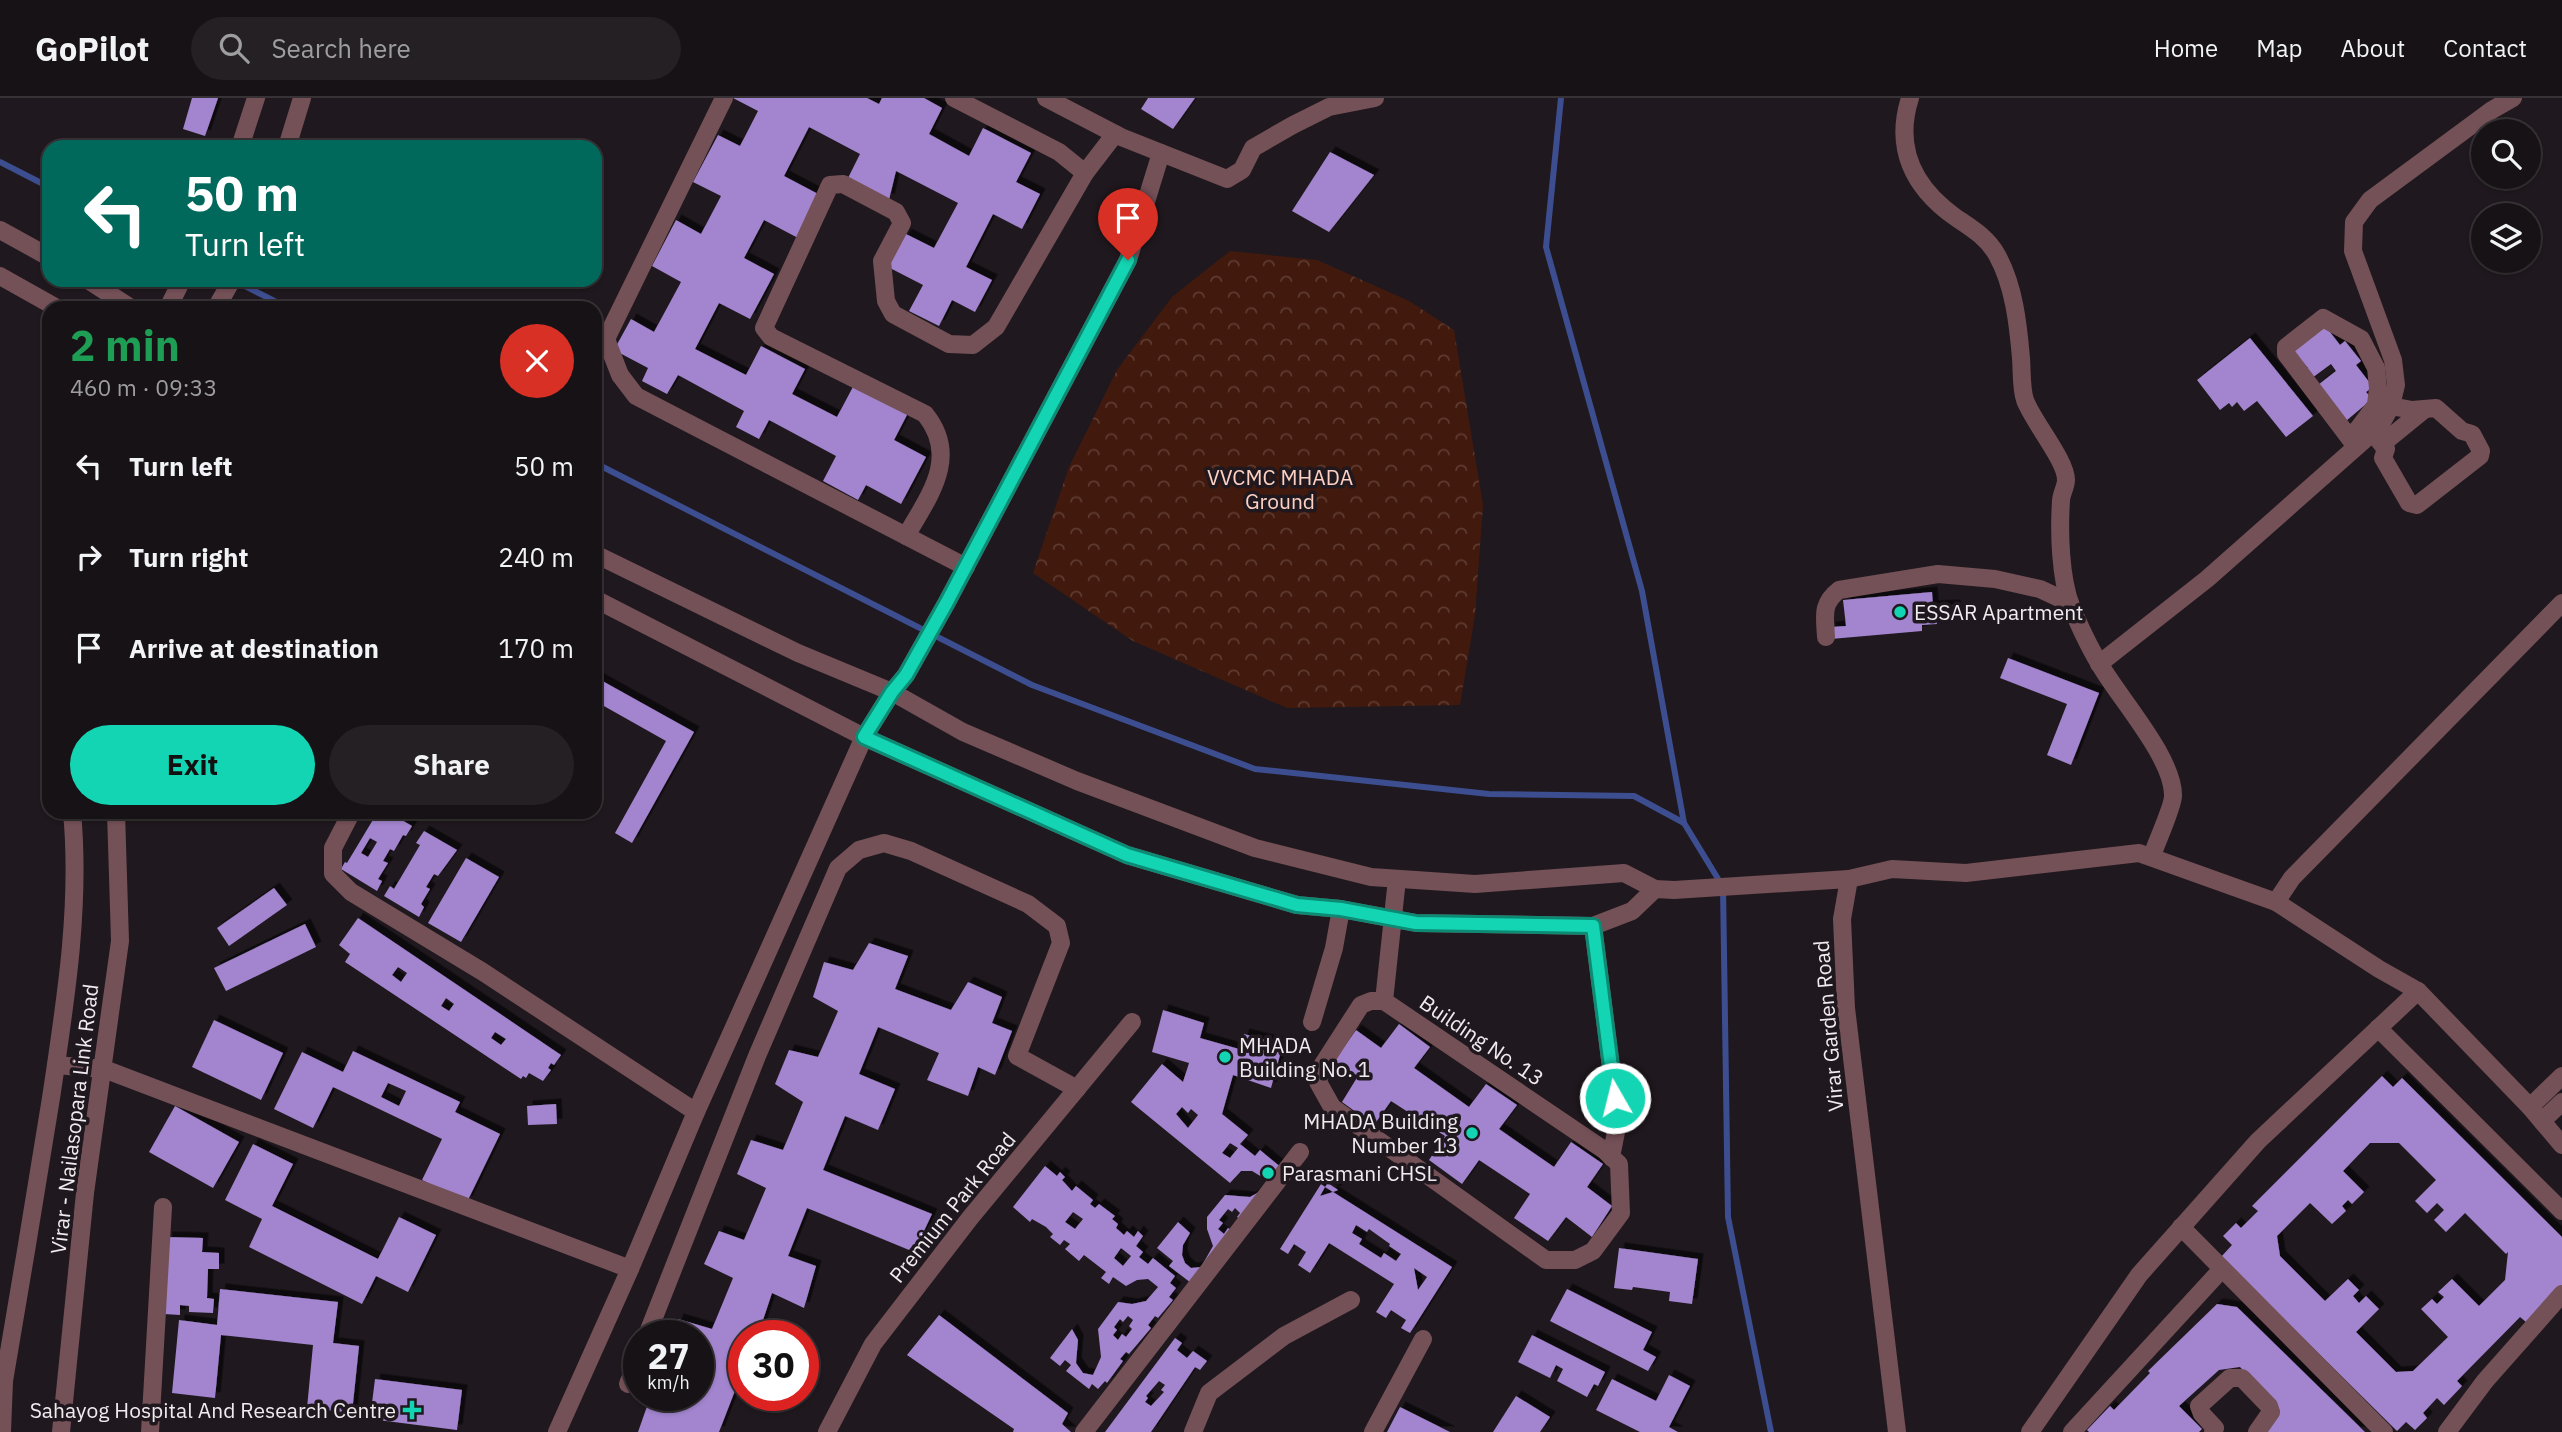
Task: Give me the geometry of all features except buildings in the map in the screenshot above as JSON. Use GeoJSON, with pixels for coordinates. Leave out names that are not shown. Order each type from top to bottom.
{"type":"FeatureCollection","features":[{"type":"Feature","properties":{"kind":"street"},"geometry":{"type":"LineString","coordinates":[[242,140],[256,98]]}},
{"type":"Feature","properties":{"kind":"street"},"geometry":{"type":"LineString","coordinates":[[289,140],[302,98]]}},
{"type":"Feature","properties":{"kind":"street"},"geometry":{"type":"LineString","coordinates":[[724,98],[606,339],[620,375],[636,396],[966,567]]}},
{"type":"Feature","properties":{"kind":"street"},"geometry":{"type":"LineString","coordinates":[[954,98],[1059,152],[1085,173]]}},
{"type":"Feature","properties":{"kind":"street"},"geometry":{"type":"LineString","coordinates":[[1046,98],[1115,134],[1227,179],[1242,170],[1253,148],[1293,125],[1329,107],[1375,98]]}},
{"type":"Feature","properties":{"kind":"street"},"geometry":{"type":"LineString","coordinates":[[1910,98],[1903,141],[1913,174],[1952,215],[1981,234],[1997,254],[2013,296],[2024,398],[2039,429],[2056,454],[2066,479],[2060,498],[2061,553],[2070,603],[2099,664],[2135,716],[2166,768],[2174,795],[2152,856]]}},
{"type":"Feature","properties":{"kind":"street"},"geometry":{"type":"LineString","coordinates":[[2377,438],[2391,406],[2396,384],[2393,360],[2353,251],[2354,222],[2370,200],[2492,110],[2513,98]]}},
{"type":"Feature","properties":{"kind":"street"},"geometry":{"type":"LineString","coordinates":[[906,536],[935,485],[941,468],[936,428],[925,414],[771,337],[764,328],[830,185],[843,184],[864,195],[896,212],[902,223],[882,261],[886,301],[893,314],[949,344],[973,345],[996,327],[1085,173],[1115,134]]}},
{"type":"Feature","properties":{"kind":"street"},"geometry":{"type":"LineString","coordinates":[[557,1432],[630,1269],[695,1112],[864,737],[906,675],[947,602],[1128,260],[1161,153]]}},
{"type":"Feature","properties":{"kind":"street"},"geometry":{"type":"LineString","coordinates":[[0,230],[42,253]]}},
{"type":"Feature","properties":{"kind":"street"},"geometry":{"type":"LineString","coordinates":[[0,276],[45,301]]}},
{"type":"Feature","properties":{"kind":"street"},"geometry":{"type":"LineString","coordinates":[[99,287],[120,301]]}},
{"type":"Feature","properties":{"kind":"street"},"geometry":{"type":"LineString","coordinates":[[2099,664],[2207,579],[2352,442],[2376,405],[2376,368],[2361,339],[2323,318],[2286,346],[2286,354],[2352,442]]}},
{"type":"Feature","properties":{"kind":"street"},"geometry":{"type":"LineString","coordinates":[[2377,438],[2386,449],[2382,458],[2409,503],[2417,505],[2480,456],[2481,451],[2472,434],[2462,431],[2436,408],[2412,410],[2391,406]]}},
{"type":"Feature","properties":{"kind":"street"},"geometry":{"type":"LineString","coordinates":[[2352,442],[2377,438],[2425,409]]}},
{"type":"Feature","properties":{"kind":"street"},"geometry":{"type":"LineString","coordinates":[[602,557],[798,653],[892,692],[963,732],[1077,781],[1255,848],[1371,877],[1475,884],[1624,873],[1655,890],[1674,890],[1849,879],[1892,869],[1966,873],[2139,853],[2152,856],[2276,902],[2418,991],[2530,1107],[2562,1145]]}},
{"type":"Feature","properties":{"kind":"street"},"geometry":{"type":"LineString","coordinates":[[1826,637],[1825,609],[1830,597],[1839,590],[1915,577],[1938,574],[1995,579],[2040,589],[2070,603]]}},
{"type":"Feature","properties":{"kind":"street"},"geometry":{"type":"LineString","coordinates":[[602,603],[864,737],[1127,855],[1297,905],[1341,909],[1416,923],[1593,926],[1632,911],[1655,890]]}},
{"type":"Feature","properties":{"kind":"street"},"geometry":{"type":"LineString","coordinates":[[2276,902],[2292,878],[2562,603]]}},
{"type":"Feature","properties":{"kind":"street","name":"Virar - Nailasopara Link Road"},"geometry":{"type":"LineString","coordinates":[[2,1432],[4,1381],[56,1065],[72,937],[73,819]]}},
{"type":"Feature","properties":{"kind":"street","name":"Virar - Nailasopara Link Road"},"geometry":{"type":"LineString","coordinates":[[61,1432],[85,1194],[120,941],[116,819]]}},
{"type":"Feature","properties":{"kind":"street"},"geometry":{"type":"LineString","coordinates":[[348,819],[333,848],[333,874],[351,891],[483,972],[695,1112]]}},
{"type":"Feature","properties":{"kind":"street"},"geometry":{"type":"LineString","coordinates":[[653,1320],[757,1056],[838,868],[859,850],[884,843],[911,851],[1028,904],[1057,926],[1061,943],[1017,1055],[1077,1088]]}},
{"type":"Feature","properties":{"kind":"street"},"geometry":{"type":"LineString","coordinates":[[1397,878],[1384,1001],[1371,1001],[1361,1005],[1323,1063],[1318,1082],[1332,1107],[1546,1260],[1575,1260],[1594,1251],[1621,1213],[1619,1164],[1611,1157],[1618,1122],[1593,926]]}},
{"type":"Feature","properties":{"kind":"street","name":"Virar Garden Road"},"geometry":{"type":"LineString","coordinates":[[1849,879],[1842,919],[1846,1008],[1897,1432]]}},
{"type":"Feature","properties":{"kind":"street"},"geometry":{"type":"LineString","coordinates":[[1312,1022],[1334,948],[1341,909]]}},
{"type":"Feature","properties":{"kind":"street"},"geometry":{"type":"LineString","coordinates":[[2030,1432],[2139,1275],[2181,1227],[2258,1141],[2418,991]]}},
{"type":"Feature","properties":{"kind":"street","name":"Building No. 13"},"geometry":{"type":"LineString","coordinates":[[1384,1001],[1611,1157]]}},
{"type":"Feature","properties":{"kind":"street","name":"Premium Park Road"},"geometry":{"type":"LineString","coordinates":[[827,1432],[873,1344],[970,1218],[1132,1022]]}},
{"type":"Feature","properties":{"kind":"street"},"geometry":{"type":"LineString","coordinates":[[2378,1028],[2562,1211]]}},
{"type":"Feature","properties":{"kind":"street"},"geometry":{"type":"LineString","coordinates":[[56,1065],[104,1069],[630,1269]]}},
{"type":"Feature","properties":{"kind":"street"},"geometry":{"type":"LineString","coordinates":[[2530,1107],[2562,1076]]}},
{"type":"Feature","properties":{"kind":"street"},"geometry":{"type":"LineString","coordinates":[[2542,1121],[2562,1102]]}},
{"type":"Feature","properties":{"kind":"street"},"geometry":{"type":"LineString","coordinates":[[1084,1432],[1300,1153]]}},
{"type":"Feature","properties":{"kind":"street"},"geometry":{"type":"LineString","coordinates":[[150,1432],[163,1207]]}},
{"type":"Feature","properties":{"kind":"street"},"geometry":{"type":"LineString","coordinates":[[2181,1227],[2384,1432]]}},
{"type":"Feature","properties":{"kind":"street"},"geometry":{"type":"LineString","coordinates":[[2072,1432],[2222,1269]]}},
{"type":"Feature","properties":{"kind":"street"},"geometry":{"type":"LineString","coordinates":[[2447,1432],[2485,1381],[2562,1294]]}},
{"type":"Feature","properties":{"kind":"street"},"geometry":{"type":"LineString","coordinates":[[1193,1432],[1209,1393],[1284,1336],[1351,1300]]}},
{"type":"Feature","properties":{"kind":"street"},"geometry":{"type":"LineString","coordinates":[[1373,1432],[1423,1339]]}},
{"type":"Feature","properties":{"kind":"street"},"geometry":{"type":"LineString","coordinates":[[2213,1432],[2215,1428],[2202,1414],[2199,1406],[2230,1378],[2242,1378],[2269,1406],[2271,1412],[2256,1432]]}},
{"type":"Feature","properties":{"kind":"green space","name":"VVCMC MHADA Ground"},"geometry":{"type":"Polygon","coordinates":[[[1230,251],[1317,260],[1409,301],[1454,330],[1483,505],[1475,615],[1460,705],[1287,708],[1133,641],[1033,573],[1069,467],[1117,370],[1172,297],[1230,251]]]}},
{"type":"Feature","properties":{"kind":"waterway"},"geometry":{"type":"LineString","coordinates":[[1561,98],[1546,247],[1642,591],[1684,823]]}},
{"type":"Feature","properties":{"kind":"waterway"},"geometry":{"type":"LineString","coordinates":[[0,162],[42,183]]}},
{"type":"Feature","properties":{"kind":"waterway"},"geometry":{"type":"LineString","coordinates":[[247,287],[274,301]]}},
{"type":"Feature","properties":{"kind":"waterway"},"geometry":{"type":"LineString","coordinates":[[602,467],[1032,685],[1255,769],[1489,794],[1634,796],[1684,823],[1723,887],[1728,1217],[1771,1432]]}},
{"type":"Feature","properties":{"kind":"place","name":"ESSAR Apartment"},"geometry":{"type":"Point","coordinates":[1900,612]}},
{"type":"Feature","properties":{"kind":"place","name":"MHADA Building No. 1"},"geometry":{"type":"Point","coordinates":[1225,1057]}},
{"type":"Feature","properties":{"kind":"place","name":"MHADA Building Number 13"},"geometry":{"type":"Point","coordinates":[1472,1133]}},
{"type":"Feature","properties":{"kind":"place","name":"Parasmani CHSL"},"geometry":{"type":"Point","coordinates":[1268,1173]}},
{"type":"Feature","properties":{"kind":"place","name":"Sahayog Hospital And Research Centre"},"geometry":{"type":"Point","coordinates":[412,1410]}},
{"type":"Feature","properties":{"kind":"route"},"geometry":{"type":"LineString","coordinates":[[1128,260],[947,602],[906,675],[864,737],[1127,855],[1297,905],[1341,909],[1416,923],[1593,926],[1615,1098]]}}]}
